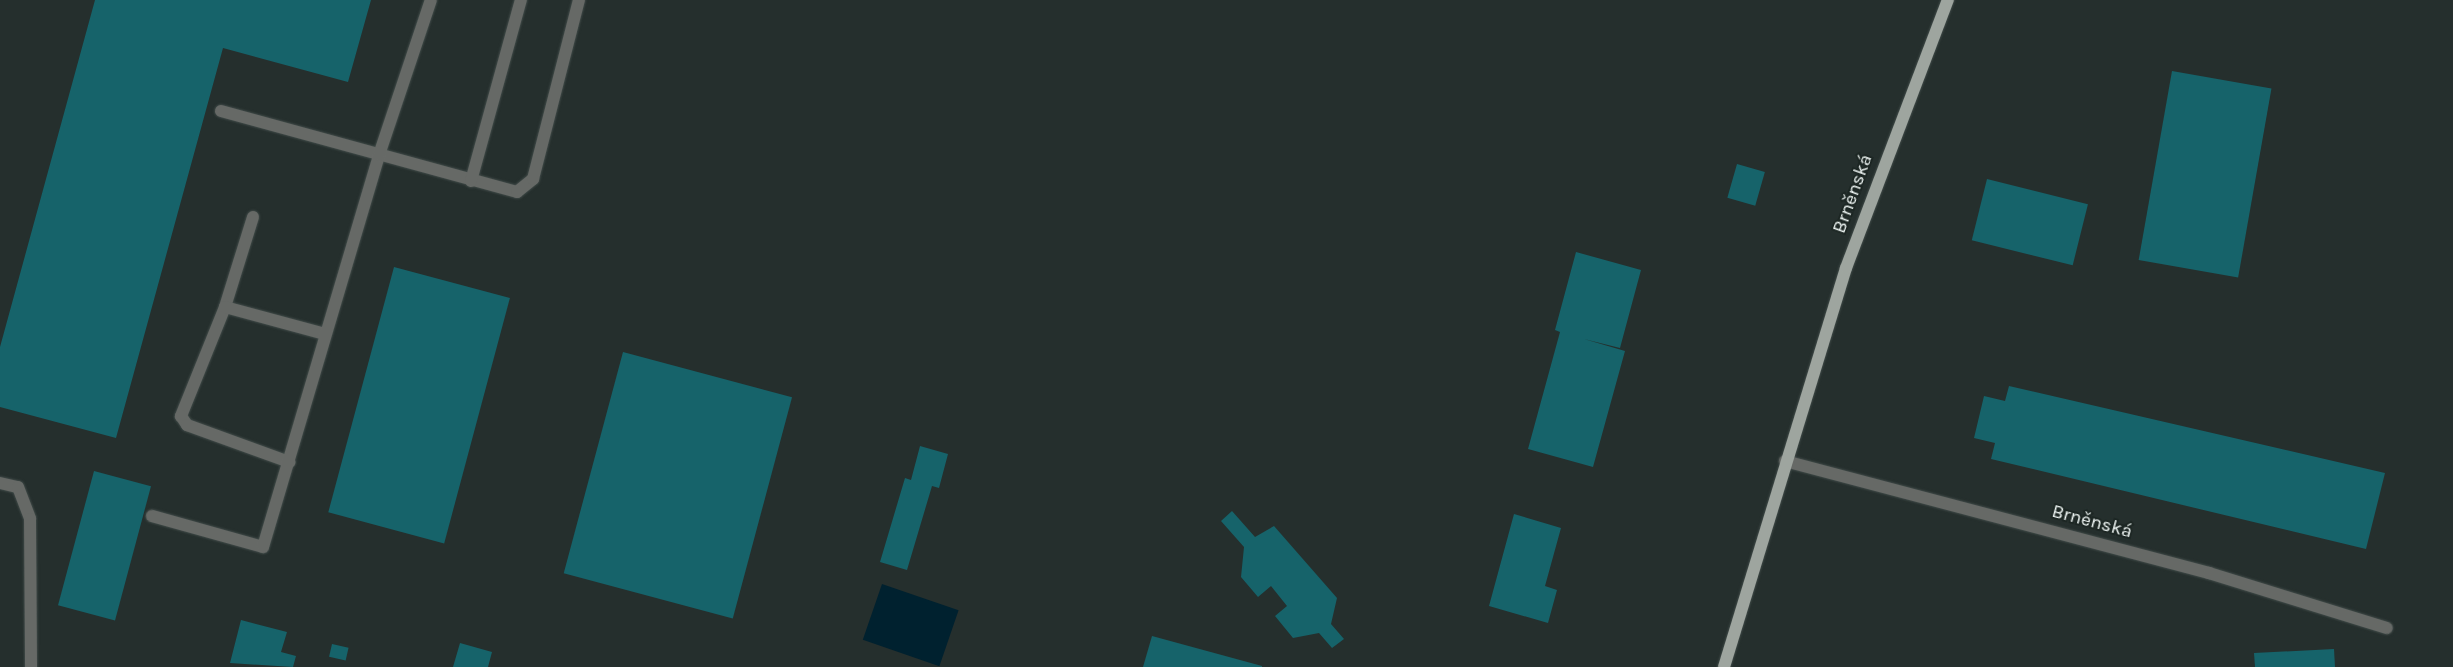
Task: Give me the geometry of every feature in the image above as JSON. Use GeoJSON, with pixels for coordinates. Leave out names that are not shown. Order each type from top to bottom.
{"type":"FeatureCollection","features":[{"type":"Feature","properties":{"kind":"main road","name":"Brněnská"},"geometry":{"type":"LineString","coordinates":[[1724,667],[1784,461],[1846,268],[1948,0]]}},
{"type":"Feature","properties":{"kind":"lane"},"geometry":{"type":"LineString","coordinates":[[152,516],[263,547],[379,155],[431,0]]}},
{"type":"Feature","properties":{"kind":"lane"},"geometry":{"type":"LineString","coordinates":[[471,181],[521,0]]}},
{"type":"Feature","properties":{"kind":"lane"},"geometry":{"type":"LineString","coordinates":[[221,111],[471,181],[517,192],[533,179],[579,0]]}},
{"type":"Feature","properties":{"kind":"lane"},"geometry":{"type":"LineString","coordinates":[[253,217],[225,307],[182,416],[187,425],[289,462]]}},
{"type":"Feature","properties":{"kind":"lane"},"geometry":{"type":"LineString","coordinates":[[225,307],[325,334]]}},
{"type":"Feature","properties":{"kind":"lane","name":"Brněnská"},"geometry":{"type":"LineString","coordinates":[[1784,461],[2209,573],[2387,628]]}},
{"type":"Feature","properties":{"kind":"lane"},"geometry":{"type":"LineString","coordinates":[[0,483],[18,487],[30,519],[31,667]]}},
{"type":"Feature","properties":{"kind":"water"},"geometry":{"type":"Polygon","coordinates":[[[882,584],[959,610],[939,666],[863,640],[882,584]]]}},
{"type":"Feature","properties":{"kind":"building"},"geometry":{"type":"Polygon","coordinates":[[[95,0],[371,0],[348,82],[223,48],[116,438],[0,407],[0,347],[95,0]]]}},
{"type":"Feature","properties":{"kind":"building"},"geometry":{"type":"Polygon","coordinates":[[[2172,71],[2271,89],[2238,278],[2139,260],[2172,71]]]}},
{"type":"Feature","properties":{"kind":"building"},"geometry":{"type":"Polygon","coordinates":[[[1737,164],[1765,172],[1755,206],[1727,198],[1737,164]]]}},
{"type":"Feature","properties":{"kind":"building"},"geometry":{"type":"Polygon","coordinates":[[[1987,179],[2088,204],[2073,265],[1972,240],[1987,179]]]}},
{"type":"Feature","properties":{"kind":"building"},"geometry":{"type":"Polygon","coordinates":[[[1576,252],[1641,270],[1620,348],[1584,339],[1625,351],[1593,467],[1528,449],[1560,332],[1555,330],[1576,252]]]}},
{"type":"Feature","properties":{"kind":"building"},"geometry":{"type":"Polygon","coordinates":[[[394,267],[510,298],[444,543],[328,512],[394,267]]]}},
{"type":"Feature","properties":{"kind":"building"},"geometry":{"type":"Polygon","coordinates":[[[623,352],[792,397],[733,618],[564,573],[623,352]]]}},
{"type":"Feature","properties":{"kind":"building"},"geometry":{"type":"Polygon","coordinates":[[[2009,386],[2385,473],[2366,549],[1991,459],[1995,443],[1974,438],[1984,396],[2005,401],[2009,386]]]}},
{"type":"Feature","properties":{"kind":"building"},"geometry":{"type":"Polygon","coordinates":[[[920,446],[948,454],[939,488],[932,486],[907,570],[880,562],[905,478],[911,480],[920,446]]]}},
{"type":"Feature","properties":{"kind":"building"},"geometry":{"type":"Polygon","coordinates":[[[94,471],[151,486],[115,621],[58,605],[94,471]]]}},
{"type":"Feature","properties":{"kind":"building"},"geometry":{"type":"Polygon","coordinates":[[[1232,511],[1255,537],[1274,526],[1337,598],[1331,624],[1344,639],[1332,648],[1319,633],[1293,638],[1275,616],[1287,606],[1271,586],[1258,597],[1241,577],[1244,547],[1221,521],[1232,511]]]}},
{"type":"Feature","properties":{"kind":"building"},"geometry":{"type":"Polygon","coordinates":[[[1514,514],[1561,528],[1545,586],[1557,590],[1548,623],[1489,606],[1514,514]]]}},
{"type":"Feature","properties":{"kind":"building"},"geometry":{"type":"Polygon","coordinates":[[[241,620],[287,632],[281,652],[296,656],[293,667],[230,663],[241,620]]]}},
{"type":"Feature","properties":{"kind":"building"},"geometry":{"type":"Polygon","coordinates":[[[1152,636],[1262,666],[1262,667],[1143,667],[1152,636]]]}},
{"type":"Feature","properties":{"kind":"building"},"geometry":{"type":"Polygon","coordinates":[[[460,643],[492,652],[488,667],[453,667],[460,643]]]}},
{"type":"Feature","properties":{"kind":"building"},"geometry":{"type":"Polygon","coordinates":[[[332,644],[349,648],[346,660],[329,657],[332,644]]]}},
{"type":"Feature","properties":{"kind":"building"},"geometry":{"type":"Polygon","coordinates":[[[2334,649],[2335,667],[2255,667],[2254,653],[2334,649]]]}}]}
